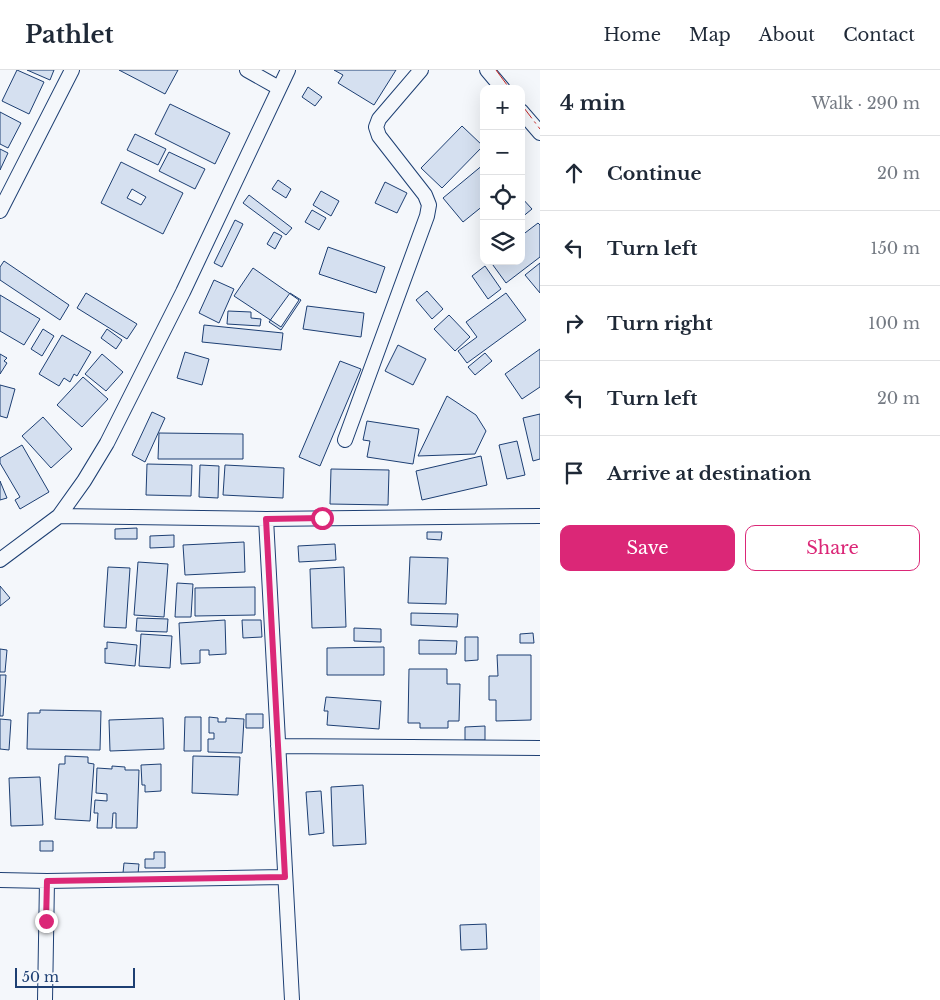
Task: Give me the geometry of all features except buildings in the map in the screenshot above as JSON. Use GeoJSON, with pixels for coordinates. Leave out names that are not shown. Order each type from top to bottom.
{"type":"FeatureCollection","features":[{"type":"Feature","properties":{"kind":"street"},"geometry":{"type":"LineString","coordinates":[[0,211],[72,70]]}},
{"type":"Feature","properties":{"kind":"street"},"geometry":{"type":"LineString","coordinates":[[247,70],[279,88]]}},
{"type":"Feature","properties":{"kind":"street"},"geometry":{"type":"LineString","coordinates":[[0,560],[58,516],[84,481],[107,442],[183,292],[288,70]]}},
{"type":"Feature","properties":{"kind":"street"},"geometry":{"type":"LineString","coordinates":[[346,440],[428,210],[429,205],[425,196],[379,136],[376,127],[379,119],[421,70]]}},
{"type":"Feature","properties":{"kind":"street"},"geometry":{"type":"LineString","coordinates":[[487,70],[500,85]]}},
{"type":"Feature","properties":{"kind":"street"},"geometry":{"type":"LineString","coordinates":[[525,116],[540,133]]}},
{"type":"Feature","properties":{"kind":"street"},"geometry":{"type":"LineString","coordinates":[[58,516],[266,519],[540,516]]}},
{"type":"Feature","properties":{"kind":"street"},"geometry":{"type":"LineString","coordinates":[[266,519],[292,1000]]}},
{"type":"Feature","properties":{"kind":"street"},"geometry":{"type":"LineString","coordinates":[[278,746],[540,748]]}},
{"type":"Feature","properties":{"kind":"street"},"geometry":{"type":"LineString","coordinates":[[0,880],[285,877]]}},
{"type":"Feature","properties":{"kind":"street"},"geometry":{"type":"LineString","coordinates":[[45,1000],[47,881]]}},
{"type":"Feature","properties":{"kind":"power"},"geometry":{"type":"LineString","coordinates":[[496,70],[507,85]]}},
{"type":"Feature","properties":{"kind":"power"},"geometry":{"type":"LineString","coordinates":[[525,109],[540,129]]}},
{"type":"Feature","properties":{"kind":"route"},"geometry":{"type":"LineString","coordinates":[[46,921],[47,881],[285,877],[266,519],[322,518]]}}]}
